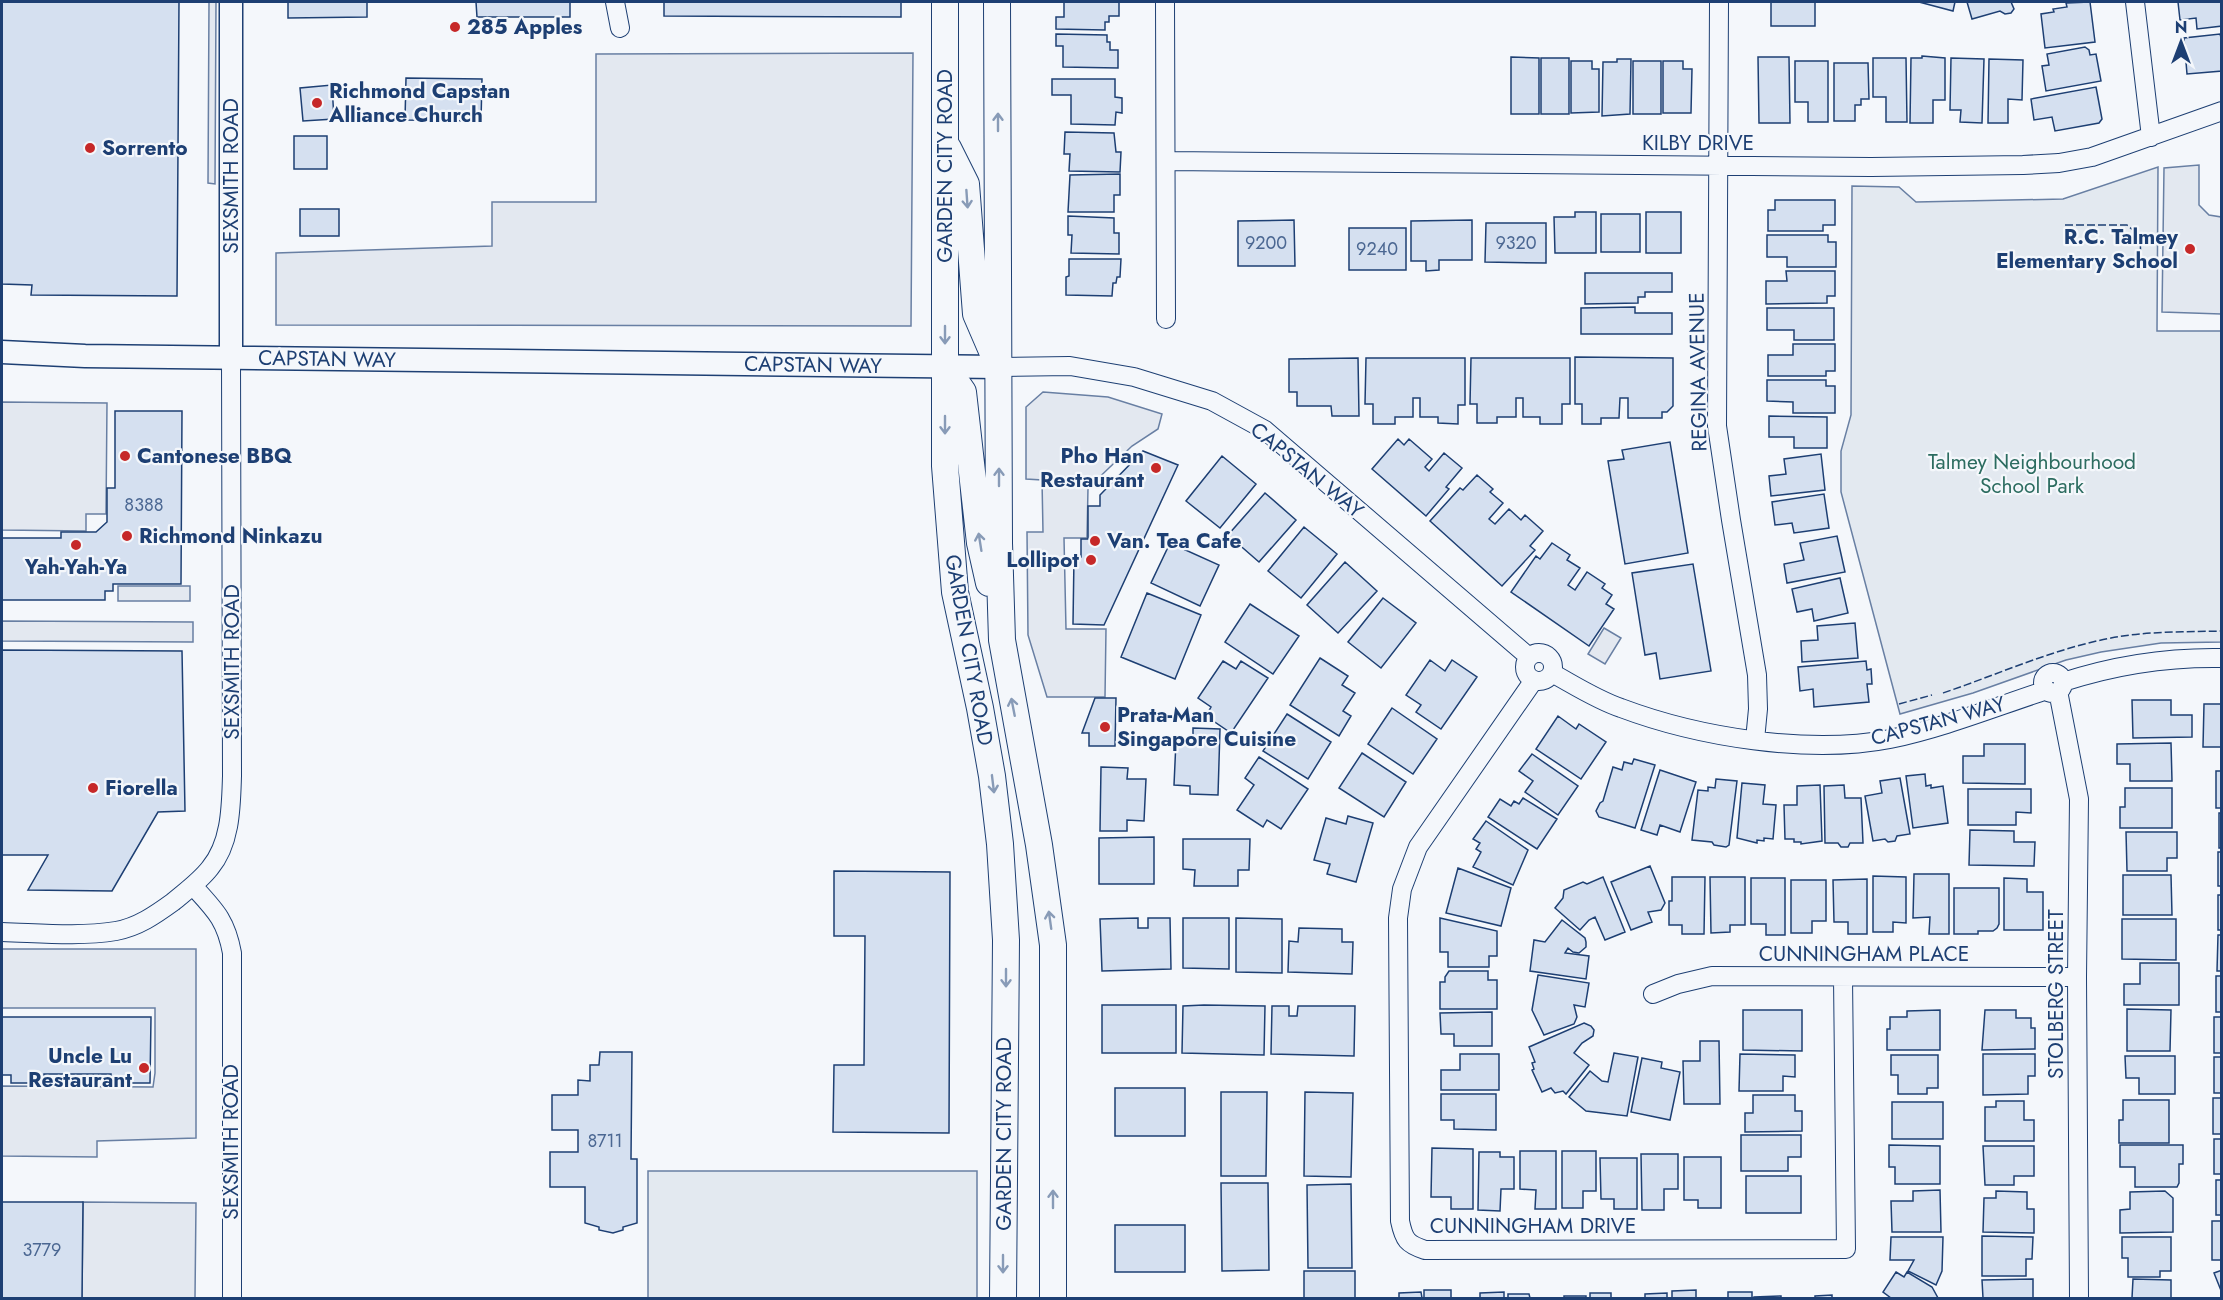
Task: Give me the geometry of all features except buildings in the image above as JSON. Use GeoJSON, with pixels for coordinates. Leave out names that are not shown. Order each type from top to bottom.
{"type":"FeatureCollection","features":[{"type":"Feature","properties":{"kind":"main road","name":"GARDEN CITY ROAD"},"geometry":{"type":"LineString","coordinates":[[945,2],[945,466],[955,592],[980,708],[992,776],[1000,844],[1006,940],[1003,1299]]}},
{"type":"Feature","properties":{"kind":"main road","name":"GARDEN CITY ROAD"},"geometry":{"type":"LineString","coordinates":[[997,2],[1002,640],[1039,845],[1053,945],[1053,1299]]}},
{"type":"Feature","properties":{"kind":"main road"},"geometry":{"type":"LineString","coordinates":[[946,145],[966,184],[976,314],[999,367]]}},
{"type":"Feature","properties":{"kind":"main road"},"geometry":{"type":"LineString","coordinates":[[945,366],[963,392],[980,543],[1002,640]]}},
{"type":"Feature","properties":{"kind":"street","name":"SEXSMITH ROAD"},"geometry":{"type":"LineString","coordinates":[[231,2],[233,729],[231,804],[221,850],[211,867],[193,885],[216,911],[228,931],[232,953],[232,1299]]}},
{"type":"Feature","properties":{"kind":"street"},"geometry":{"type":"LineString","coordinates":[[615,2],[620,28]]}},
{"type":"Feature","properties":{"kind":"street"},"geometry":{"type":"LineString","coordinates":[[1165,2],[1166,319]]}},
{"type":"Feature","properties":{"kind":"street","name":"REGINA AVENUE"},"geometry":{"type":"LineString","coordinates":[[1719,2],[1717,426],[1756,675],[1758,709],[1755,740]]}},
{"type":"Feature","properties":{"kind":"street"},"geometry":{"type":"LineString","coordinates":[[2135,2],[2151,137]]}},
{"type":"Feature","properties":{"kind":"street","name":"KILBY DRIVE"},"geometry":{"type":"LineString","coordinates":[[1167,161],[1871,167],[2059,163],[2092,157],[2222,111]]}},
{"type":"Feature","properties":{"kind":"street","name":"CAPSTAN WAY"},"geometry":{"type":"LineString","coordinates":[[2,352],[45,355],[1070,366],[1134,377],[1212,402],[1265,430],[1528,657]]}},
{"type":"Feature","properties":{"kind":"street"},"geometry":{"type":"LineString","coordinates":[[1533,653],[1544,653],[1552,662],[1552,673],[1544,680],[1534,680],[1526,673],[1524,667],[1528,657],[1533,653]]}},
{"type":"Feature","properties":{"kind":"street","name":"CAPSTAN WAY"},"geometry":{"type":"LineString","coordinates":[[1552,673],[1628,711],[1685,728],[1755,740],[1813,744],[1889,739],[2056,688],[2094,672],[2128,664],[2173,659],[2222,658]]}},
{"type":"Feature","properties":{"kind":"street","name":"CUNNINGHAM DRIVE"},"geometry":{"type":"LineString","coordinates":[[1534,680],[1418,847],[1402,889],[1398,918],[1400,1221],[1402,1234],[1410,1244],[1425,1251],[1846,1249],[1843,977]]}},
{"type":"Feature","properties":{"kind":"street","name":"STOLBERG STREET"},"geometry":{"type":"LineString","coordinates":[[2056,688],[2079,799],[2077,977],[2079,1299]]}},
{"type":"Feature","properties":{"kind":"street"},"geometry":{"type":"LineString","coordinates":[[2,932],[116,931],[139,924],[158,914],[193,885]]}},
{"type":"Feature","properties":{"kind":"street","name":"CUNNINGHAM PLACE"},"geometry":{"type":"LineString","coordinates":[[1653,994],[1678,984],[1712,976],[2077,977]]}},
{"type":"Feature","properties":{"kind":"green space","name":"Talmey Neighbourhood School Park"},"geometry":{"type":"Polygon","coordinates":[[[2158,167],[2157,331],[2221,331],[2221,642],[2161,643],[2101,652],[2066,660],[1973,693],[1900,714],[1841,492],[1841,451],[1851,415],[1852,186],[1899,187],[1916,202],[2063,199],[2158,167]]]}},
{"type":"Feature","properties":{"kind":"green space"},"geometry":{"type":"Polygon","coordinates":[[[648,1171],[977,1171],[977,1298],[648,1298],[648,1171]]]}},
{"type":"Feature","properties":{"kind":"shaded area"},"geometry":{"type":"Polygon","coordinates":[[[209,2],[216,2],[215,184],[208,183],[209,2]]]}},
{"type":"Feature","properties":{"kind":"shaded area"},"geometry":{"type":"Polygon","coordinates":[[[913,53],[911,326],[276,325],[276,253],[492,246],[492,202],[596,202],[596,54],[913,53]]]}},
{"type":"Feature","properties":{"kind":"shaded area","name":"R.C. Talmey Elementary School"},"geometry":{"type":"Polygon","coordinates":[[[2199,165],[2199,205],[2209,215],[2221,217],[2221,314],[2162,312],[2164,168],[2199,165]]]}},
{"type":"Feature","properties":{"kind":"shaded area"},"geometry":{"type":"Polygon","coordinates":[[[1043,392],[1108,397],[1162,414],[1158,429],[1132,446],[1088,488],[1087,538],[1064,538],[1066,629],[1106,629],[1105,697],[1047,697],[1028,635],[1027,532],[1043,532],[1042,480],[1026,479],[1026,407],[1043,392]]]}},
{"type":"Feature","properties":{"kind":"shaded area"},"geometry":{"type":"Polygon","coordinates":[[[2,402],[107,403],[106,514],[86,514],[86,531],[2,530],[2,402]]]}},
{"type":"Feature","properties":{"kind":"shaded area"},"geometry":{"type":"Polygon","coordinates":[[[118,586],[190,586],[190,601],[118,601],[118,586]]]}},
{"type":"Feature","properties":{"kind":"shaded area"},"geometry":{"type":"Polygon","coordinates":[[[2,621],[193,622],[193,642],[2,641],[2,621]]]}},
{"type":"Feature","properties":{"kind":"shaded area"},"geometry":{"type":"Polygon","coordinates":[[[1604,628],[1621,638],[1605,664],[1588,654],[1604,628]]]}},
{"type":"Feature","properties":{"kind":"shaded area"},"geometry":{"type":"Polygon","coordinates":[[[2,949],[196,949],[196,1138],[97,1141],[97,1157],[2,1156],[2,1086],[153,1087],[155,1008],[2,1008],[2,949]]]}},
{"type":"Feature","properties":{"kind":"shaded area"},"geometry":{"type":"Polygon","coordinates":[[[83,1202],[196,1203],[195,1298],[82,1298],[83,1202]]]}},
{"type":"Feature","properties":{"kind":"fence"},"geometry":{"type":"LineString","coordinates":[[2065,225],[2127,225],[2140,236],[2141,262]]}},
{"type":"Feature","properties":{"kind":"fence"},"geometry":{"type":"LineString","coordinates":[[1943,693],[2047,655],[2111,638],[2166,632],[2222,631]]}},
{"type":"Feature","properties":{"kind":"fence"},"geometry":{"type":"LineString","coordinates":[[1899,704],[1932,695]]}},
{"type":"Feature","properties":{"kind":"place","name":"285 Apples"},"geometry":{"type":"Point","coordinates":[455,27]}},
{"type":"Feature","properties":{"kind":"place","name":"Richmond Capstan Alliance Church"},"geometry":{"type":"Point","coordinates":[317,103]}},
{"type":"Feature","properties":{"kind":"place","name":"Sorrento"},"geometry":{"type":"Point","coordinates":[90,148]}},
{"type":"Feature","properties":{"kind":"place","name":"R.C. Talmey Elementary School"},"geometry":{"type":"Point","coordinates":[2190,249]}},
{"type":"Feature","properties":{"kind":"place","name":"Cantonese BBQ"},"geometry":{"type":"Point","coordinates":[125,456]}},
{"type":"Feature","properties":{"kind":"place","name":"Pho Han Restaurant"},"geometry":{"type":"Point","coordinates":[1156,468]}},
{"type":"Feature","properties":{"kind":"place","name":"Richmond Ninkazu"},"geometry":{"type":"Point","coordinates":[127,536]}},
{"type":"Feature","properties":{"kind":"place","name":"Van. Tea Cafe"},"geometry":{"type":"Point","coordinates":[1095,541]}},
{"type":"Feature","properties":{"kind":"place","name":"Yah-Yah-Ya"},"geometry":{"type":"Point","coordinates":[76,545]}},
{"type":"Feature","properties":{"kind":"place","name":"Lollipot"},"geometry":{"type":"Point","coordinates":[1091,560]}},
{"type":"Feature","properties":{"kind":"place","name":"Prata-Man Singapore Cuisine"},"geometry":{"type":"Point","coordinates":[1105,727]}},
{"type":"Feature","properties":{"kind":"place","name":"Fiorella"},"geometry":{"type":"Point","coordinates":[93,788]}},
{"type":"Feature","properties":{"kind":"place","name":"Uncle Lu Restaurant"},"geometry":{"type":"Point","coordinates":[144,1068]}}]}
